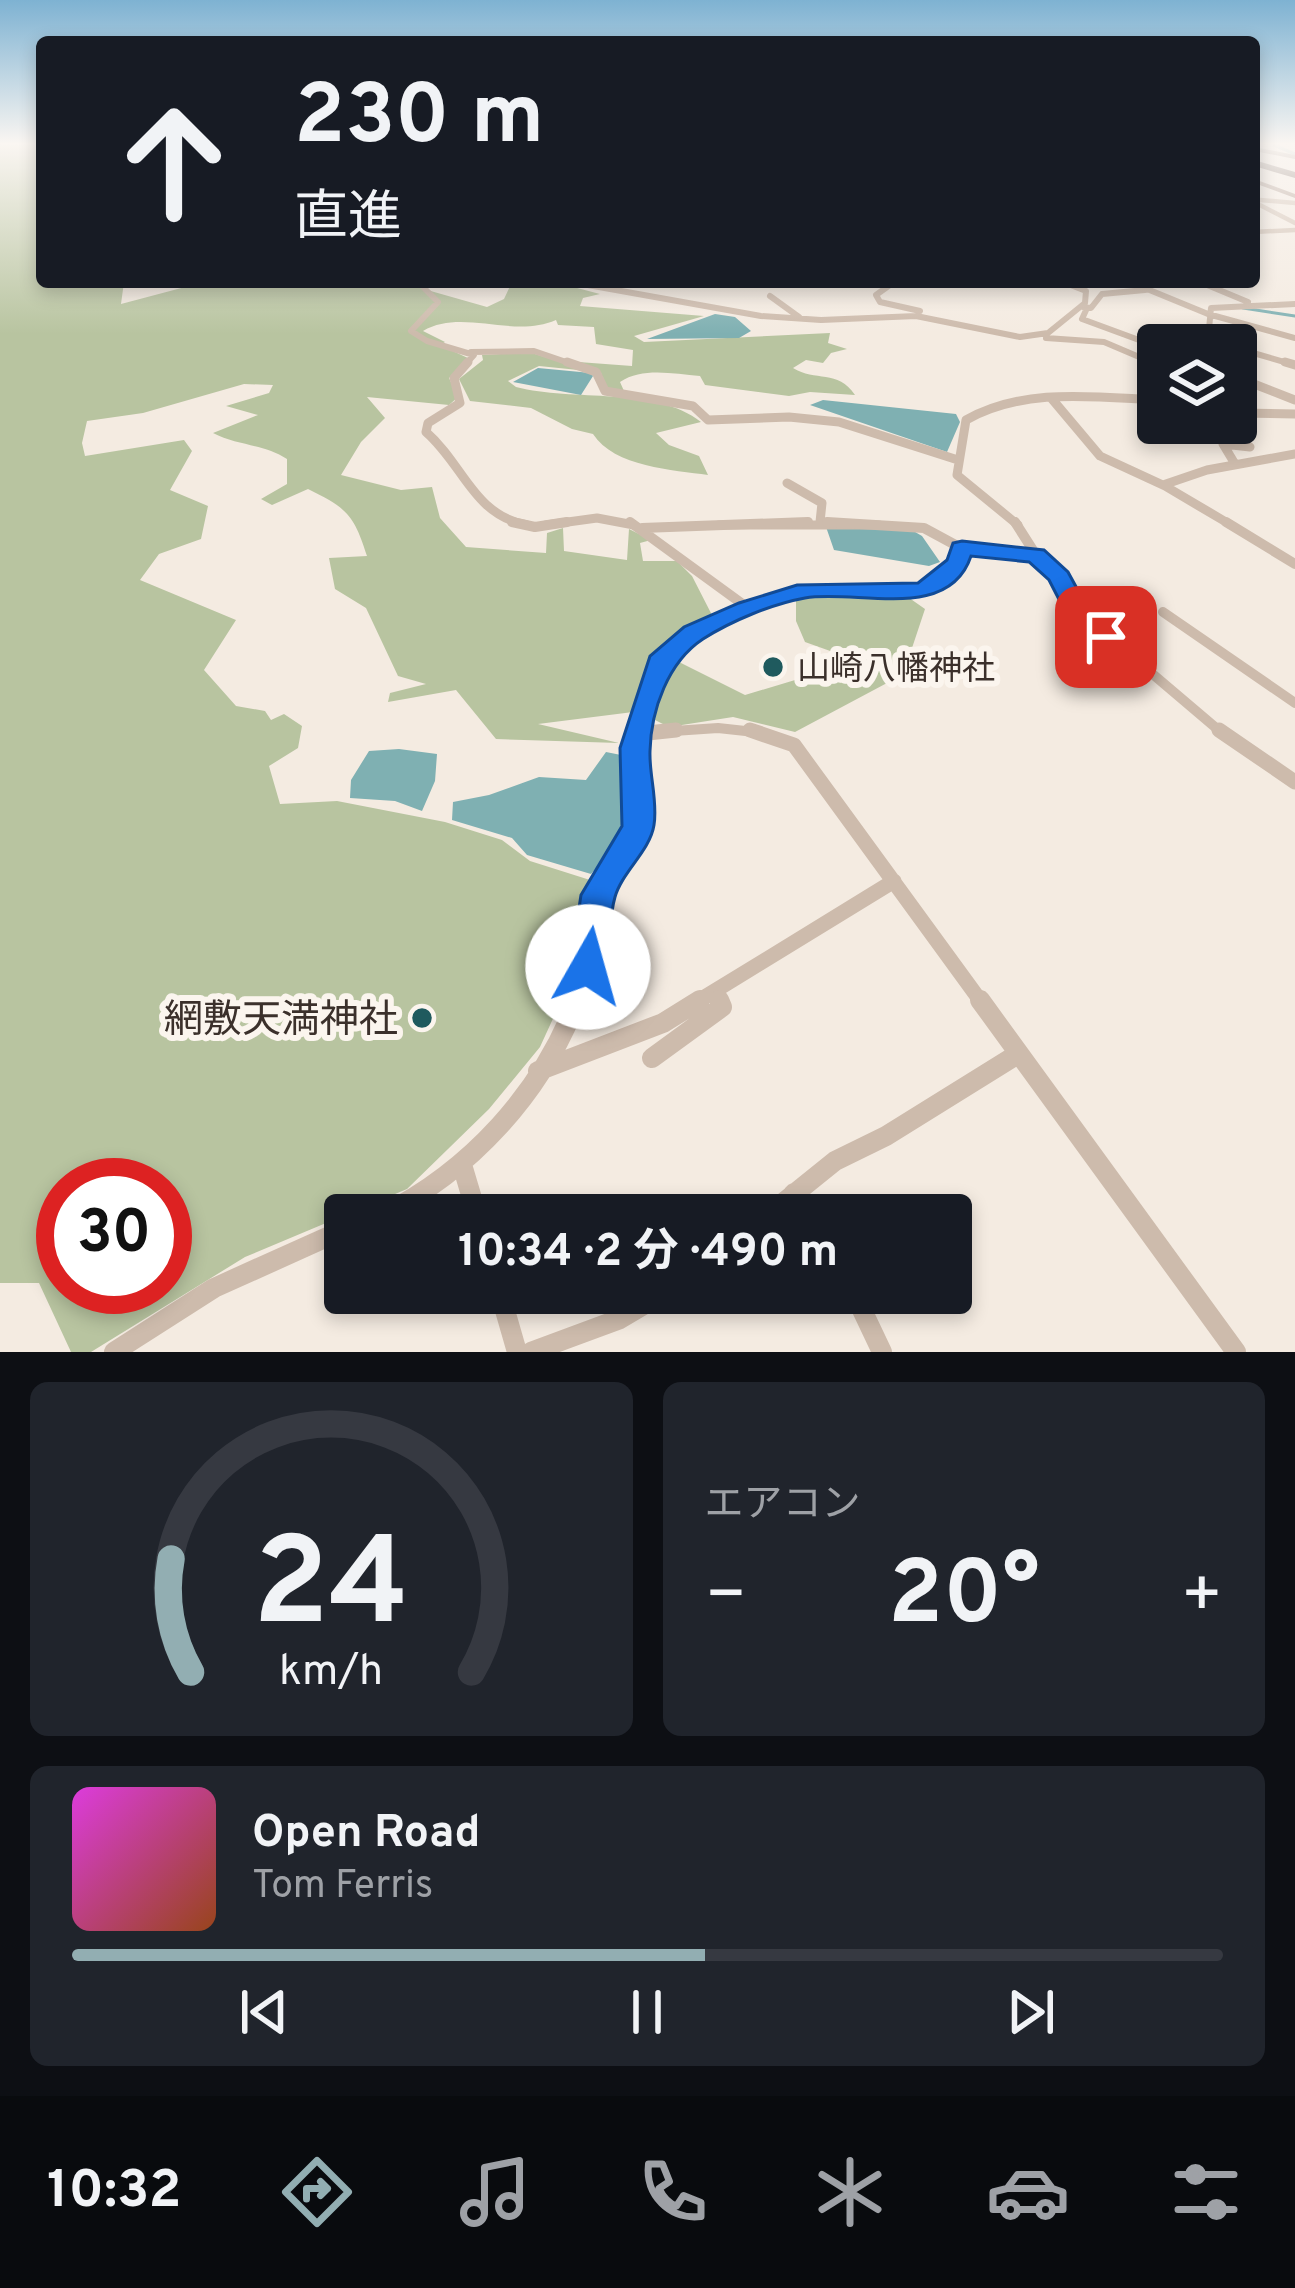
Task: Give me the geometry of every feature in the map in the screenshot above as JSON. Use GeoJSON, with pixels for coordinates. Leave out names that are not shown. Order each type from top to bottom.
{"type":"FeatureCollection","features":[{"type":"Feature","properties":{"kind":"street"},"geometry":{"type":"LineString","coordinates":[[1266,208],[1295,226]]}},
{"type":"Feature","properties":{"kind":"street"},"geometry":{"type":"LineString","coordinates":[[1260,231],[1295,226]]}},
{"type":"Feature","properties":{"kind":"street"},"geometry":{"type":"LineString","coordinates":[[424,288],[438,302],[411,331],[427,341],[470,352],[534,351],[596,372],[605,391],[693,406],[708,421],[762,416],[831,420],[903,438],[958,460]]}},
{"type":"Feature","properties":{"kind":"street"},"geometry":{"type":"LineString","coordinates":[[603,288],[742,314],[806,320],[920,317],[1036,336],[1048,333],[1102,294],[1145,290]]}},
{"type":"Feature","properties":{"kind":"street"},"geometry":{"type":"LineString","coordinates":[[886,288],[876,296],[880,302],[920,311],[920,317]]}},
{"type":"Feature","properties":{"kind":"street"},"geometry":{"type":"LineString","coordinates":[[1076,288],[1089,294],[1082,319],[1137,339]]}},
{"type":"Feature","properties":{"kind":"street"},"geometry":{"type":"LineString","coordinates":[[1142,288],[1208,314],[1295,338]]}},
{"type":"Feature","properties":{"kind":"street"},"geometry":{"type":"LineString","coordinates":[[1215,288],[1255,304]]}},
{"type":"Feature","properties":{"kind":"street"},"geometry":{"type":"LineString","coordinates":[[770,296],[806,320]]}},
{"type":"Feature","properties":{"kind":"street"},"geometry":{"type":"LineString","coordinates":[[1208,324],[1211,308],[1295,304]]}},
{"type":"Feature","properties":{"kind":"street"},"geometry":{"type":"LineString","coordinates":[[976,329],[1010,341],[1059,334],[1137,350]]}},
{"type":"Feature","properties":{"kind":"street"},"geometry":{"type":"LineString","coordinates":[[470,352],[473,361],[454,378],[460,403],[425,428],[500,520],[523,526],[597,518],[642,528],[820,522],[924,528],[962,548],[1036,555]]}},
{"type":"Feature","properties":{"kind":"street"},"geometry":{"type":"LineString","coordinates":[[1257,354],[1295,365]]}},
{"type":"Feature","properties":{"kind":"street"},"geometry":{"type":"LineString","coordinates":[[1257,385],[1295,400]]}},
{"type":"Feature","properties":{"kind":"street"},"geometry":{"type":"LineString","coordinates":[[1050,398],[1065,409],[1100,456],[1163,485],[1295,564]]}},
{"type":"Feature","properties":{"kind":"street"},"geometry":{"type":"LineString","coordinates":[[1137,400],[1050,398],[983,409],[969,417],[957,475],[976,487],[1030,543],[1059,577],[1076,609],[1106,637],[1230,740],[1294,778]]}},
{"type":"Feature","properties":{"kind":"street"},"geometry":{"type":"LineString","coordinates":[[1257,413],[1295,414]]}},
{"type":"Feature","properties":{"kind":"street"},"geometry":{"type":"LineString","coordinates":[[1235,464],[1223,444],[1250,447]]}},
{"type":"Feature","properties":{"kind":"street"},"geometry":{"type":"LineString","coordinates":[[1163,485],[1235,464],[1295,454]]}},
{"type":"Feature","properties":{"kind":"street"},"geometry":{"type":"LineString","coordinates":[[788,483],[822,503],[820,522]]}},
{"type":"Feature","properties":{"kind":"street"},"geometry":{"type":"LineString","coordinates":[[642,528],[748,608]]}},
{"type":"Feature","properties":{"kind":"street"},"geometry":{"type":"LineString","coordinates":[[425,1194],[463,1168],[490,1138],[537,1072],[576,1004],[588,967],[598,895],[638,827],[634,748],[660,662],[670,649],[748,608],[805,590],[924,590],[958,563],[962,548]]}},
{"type":"Feature","properties":{"kind":"street"},"geometry":{"type":"LineString","coordinates":[[1163,612],[1295,703]]}},
{"type":"Feature","properties":{"kind":"street"},"geometry":{"type":"LineString","coordinates":[[638,734],[736,726],[767,730],[794,745],[1236,1352]]}},
{"type":"Feature","properties":{"kind":"street"},"geometry":{"type":"LineString","coordinates":[[537,1072],[663,1023],[894,880]]}},
{"type":"Feature","properties":{"kind":"street"},"geometry":{"type":"LineString","coordinates":[[652,1058],[722,1006],[716,992]]}},
{"type":"Feature","properties":{"kind":"street"},"geometry":{"type":"LineString","coordinates":[[794,1193],[835,1161],[886,1136],[1018,1054]]}},
{"type":"Feature","properties":{"kind":"street"},"geometry":{"type":"LineString","coordinates":[[463,1168],[471,1194]]}},
{"type":"Feature","properties":{"kind":"street"},"geometry":{"type":"LineString","coordinates":[[114,1352],[214,1288],[324,1238]]}},
{"type":"Feature","properties":{"kind":"street"},"geometry":{"type":"LineString","coordinates":[[506,1314],[517,1352]]}},
{"type":"Feature","properties":{"kind":"street"},"geometry":{"type":"LineString","coordinates":[[531,1352],[628,1314]]}},
{"type":"Feature","properties":{"kind":"street"},"geometry":{"type":"LineString","coordinates":[[864,1314],[882,1352]]}},
{"type":"Feature","properties":{"kind":"green space"},"geometry":{"type":"Polygon","coordinates":[[[0,208],[36,208],[36,288],[123,288],[121,304],[181,288],[420,288],[487,307],[504,299],[509,288],[577,288],[600,294],[583,298],[580,306],[704,316],[634,336],[644,342],[830,333],[828,343],[847,349],[831,353],[823,363],[806,360],[793,368],[841,382],[855,395],[810,392],[789,396],[705,385],[700,376],[659,373],[629,377],[620,382],[624,391],[606,388],[601,373],[565,361],[632,366],[633,350],[596,344],[594,327],[558,325],[556,320],[523,326],[454,322],[423,331],[470,359],[449,378],[458,397],[449,405],[367,397],[385,418],[361,442],[341,475],[401,490],[432,487],[440,518],[466,547],[546,553],[547,533],[563,528],[564,551],[627,560],[629,529],[651,540],[640,543],[643,561],[677,561],[692,576],[714,619],[664,654],[641,711],[538,724],[619,743],[496,739],[456,690],[388,702],[390,693],[426,684],[398,676],[366,608],[335,589],[329,558],[367,556],[353,522],[332,502],[308,489],[272,505],[261,499],[287,484],[287,459],[213,433],[258,415],[226,406],[269,393],[273,385],[244,384],[143,413],[87,421],[82,443],[85,456],[184,440],[192,451],[170,490],[208,506],[201,539],[159,554],[140,580],[236,620],[204,670],[236,706],[265,711],[271,720],[284,714],[302,726],[298,748],[269,766],[280,804],[337,801],[445,822],[502,840],[530,861],[590,880],[578,964],[540,1047],[489,1109],[407,1189],[395,1194],[324,1194],[324,1224],[245,1257],[192,1290],[192,1158],[36,1158],[36,1283],[0,1283],[0,208]]]}},
{"type":"Feature","properties":{"kind":"green space"},"geometry":{"type":"Polygon","coordinates":[[[532,353],[588,371],[539,366],[508,381],[516,387],[661,403],[701,422],[656,433],[669,445],[699,456],[708,475],[630,460],[615,454],[593,434],[531,408],[470,401],[459,379],[483,360],[482,355],[532,353]]]}},
{"type":"Feature","properties":{"kind":"green space"},"geometry":{"type":"Polygon","coordinates":[[[905,595],[925,609],[909,657],[887,683],[795,732],[733,717],[669,727],[651,718],[673,659],[745,695],[838,667],[833,652],[805,642],[796,621],[796,597],[905,595]]]}},
{"type":"Feature","properties":{"kind":"green space"},"geometry":{"type":"Polygon","coordinates":[[[53,1314],[153,1314],[91,1352],[71,1352],[53,1314]]]}},
{"type":"Feature","properties":{"kind":"water"},"geometry":{"type":"Polygon","coordinates":[[[715,314],[735,317],[751,331],[739,338],[647,339],[715,314]]]}},
{"type":"Feature","properties":{"kind":"water"},"geometry":{"type":"Polygon","coordinates":[[[538,368],[593,376],[581,395],[513,382],[538,368]]]}},
{"type":"Feature","properties":{"kind":"water"},"geometry":{"type":"Polygon","coordinates":[[[823,400],[956,414],[960,422],[947,452],[810,405],[823,400]]]}},
{"type":"Feature","properties":{"kind":"water"},"geometry":{"type":"Polygon","coordinates":[[[825,524],[910,529],[922,536],[940,562],[929,566],[834,550],[825,524]]]}},
{"type":"Feature","properties":{"kind":"water"},"geometry":{"type":"Polygon","coordinates":[[[369,751],[437,754],[435,781],[422,811],[395,801],[350,798],[351,780],[369,751]]]}},
{"type":"Feature","properties":{"kind":"water"},"geometry":{"type":"Polygon","coordinates":[[[606,752],[621,755],[622,819],[613,845],[591,874],[527,855],[512,838],[452,820],[453,802],[539,777],[586,780],[606,752]]]}},
{"type":"Feature","properties":{"kind":"waterway"},"geometry":{"type":"LineString","coordinates":[[1243,308],[1295,316]]}},
{"type":"Feature","properties":{"kind":"place","name":"山崎八幡神社"},"geometry":{"type":"Point","coordinates":[773,667]}},
{"type":"Feature","properties":{"kind":"place","name":"網敷天満神社"},"geometry":{"type":"Point","coordinates":[422,1018]}},
{"type":"Feature","properties":{"kind":"route"},"geometry":{"type":"LineString","coordinates":[[588,967],[598,895],[638,827],[640,786],[634,748],[649,692],[660,662],[694,633],[748,608],[805,590],[924,590],[958,563],[962,548],[1036,555],[1059,577],[1076,609],[1106,637]]}}]}
